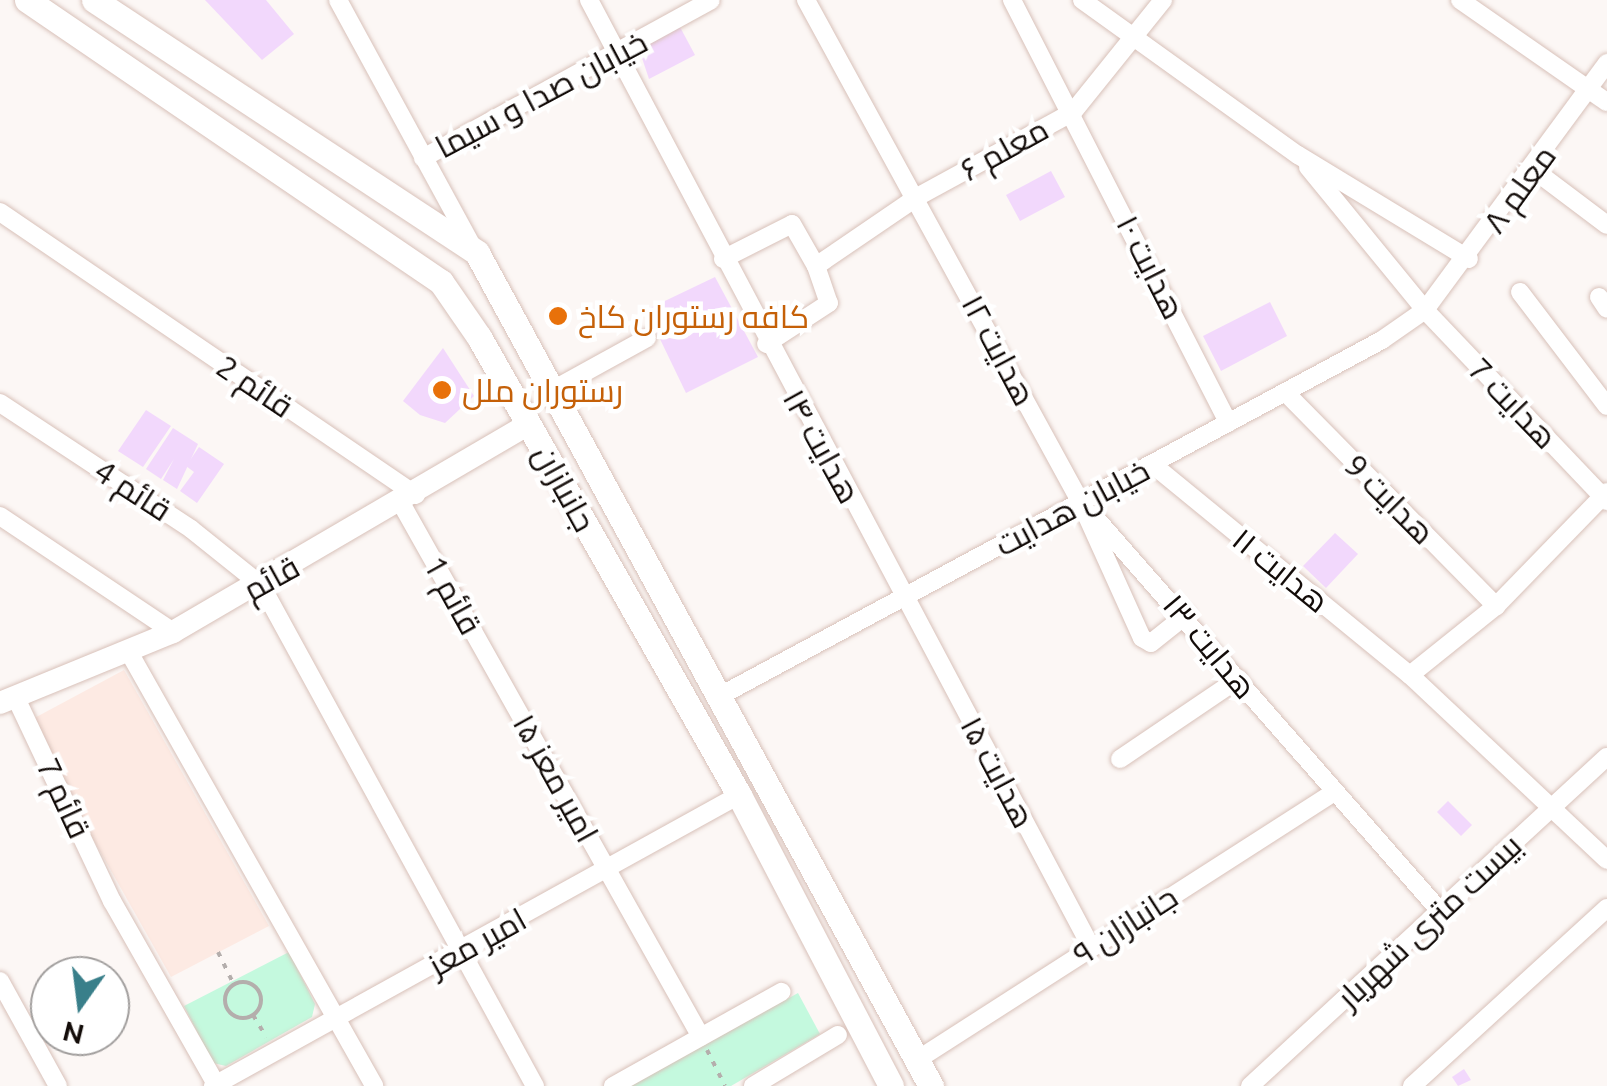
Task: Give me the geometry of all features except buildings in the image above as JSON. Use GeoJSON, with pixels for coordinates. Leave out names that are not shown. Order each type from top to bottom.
{"type":"FeatureCollection","features":[{"type":"Feature","properties":{"kind":"main road","name":"جانبازان"},"geometry":{"type":"LineString","coordinates":[[26,0],[441,282],[529,424],[739,795],[891,1086]]}},
{"type":"Feature","properties":{"kind":"main road","name":"جانبازان"},"geometry":{"type":"LineString","coordinates":[[94,0],[476,254],[548,392],[931,1086]]}},
{"type":"Feature","properties":{"kind":"street"},"geometry":{"type":"LineString","coordinates":[[338,0],[476,254]]}},
{"type":"Feature","properties":{"kind":"street","name":"هدایت ۱۴"},"geometry":{"type":"LineString","coordinates":[[590,0],[614,55],[766,344],[905,596]]}},
{"type":"Feature","properties":{"kind":"street","name":"خیابان صدا و سیما"},"geometry":{"type":"LineString","coordinates":[[422,158],[711,0]]}},
{"type":"Feature","properties":{"kind":"street","name":"هدایت ۱۲"},"geometry":{"type":"LineString","coordinates":[[806,0],[1082,502]]}},
{"type":"Feature","properties":{"kind":"street","name":"هدایت ۱۰"},"geometry":{"type":"LineString","coordinates":[[1012,0],[1228,423]]}},
{"type":"Feature","properties":{"kind":"street"},"geometry":{"type":"LineString","coordinates":[[1082,0],[1298,155],[1469,258]]}},
{"type":"Feature","properties":{"kind":"street","name":"معلم ۶"},"geometry":{"type":"LineString","coordinates":[[816,266],[917,198],[1072,112],[1136,38],[1163,0]]}},
{"type":"Feature","properties":{"kind":"street"},"geometry":{"type":"LineString","coordinates":[[1460,0],[1607,102]]}},
{"type":"Feature","properties":{"kind":"street","name":"معلم ۸"},"geometry":{"type":"LineString","coordinates":[[1425,310],[1534,170],[1607,62]]}},
{"type":"Feature","properties":{"kind":"street","name":"هدایت 7"},"geometry":{"type":"LineString","coordinates":[[1298,155],[1425,310],[1605,496]]}},
{"type":"Feature","properties":{"kind":"street"},"geometry":{"type":"LineString","coordinates":[[1534,170],[1607,225]]}},
{"type":"Feature","properties":{"kind":"street","name":"قائم 2"},"geometry":{"type":"LineString","coordinates":[[0,212],[408,499]]}},
{"type":"Feature","properties":{"kind":"street"},"geometry":{"type":"LineString","coordinates":[[723,260],[792,224],[816,266],[828,303],[766,344]]}},
{"type":"Feature","properties":{"kind":"street"},"geometry":{"type":"LineString","coordinates":[[1520,292],[1607,406]]}},
{"type":"Feature","properties":{"kind":"street","name":"خیابان هدایت"},"geometry":{"type":"LineString","coordinates":[[716,698],[1285,392],[1425,310]]}},
{"type":"Feature","properties":{"kind":"street"},"geometry":{"type":"LineString","coordinates":[[548,392],[648,338]]}},
{"type":"Feature","properties":{"kind":"street","name":"هدایت 9"},"geometry":{"type":"LineString","coordinates":[[1285,392],[1496,606]]}},
{"type":"Feature","properties":{"kind":"street","name":"قائم 4"},"geometry":{"type":"LineString","coordinates":[[0,403],[191,529],[261,584]]}},
{"type":"Feature","properties":{"kind":"street","name":"قائم"},"geometry":{"type":"LineString","coordinates":[[8,699],[130,654],[173,632],[408,499],[529,424]]}},
{"type":"Feature","properties":{"kind":"street","name":"هدایت ۱۱"},"geometry":{"type":"LineString","coordinates":[[1152,464],[1410,675],[1607,860]]}},
{"type":"Feature","properties":{"kind":"street"},"geometry":{"type":"LineString","coordinates":[[1410,675],[1496,606],[1605,496]]}},
{"type":"Feature","properties":{"kind":"street","name":"قائم 1"},"geometry":{"type":"LineString","coordinates":[[408,499],[504,686]]}},
{"type":"Feature","properties":{"kind":"street"},"geometry":{"type":"LineString","coordinates":[[1082,502],[1142,638],[1151,643],[1186,615]]}},
{"type":"Feature","properties":{"kind":"street","name":"هدایت ۱۳"},"geometry":{"type":"LineString","coordinates":[[1082,502],[1186,615],[1440,911]]}},
{"type":"Feature","properties":{"kind":"street"},"geometry":{"type":"LineString","coordinates":[[0,516],[173,632]]}},
{"type":"Feature","properties":{"kind":"street"},"geometry":{"type":"LineString","coordinates":[[261,584],[358,768],[535,1086]]}},
{"type":"Feature","properties":{"kind":"street","name":"هدایت ۱۵"},"geometry":{"type":"LineString","coordinates":[[905,596],[1091,947]]}},
{"type":"Feature","properties":{"kind":"street"},"geometry":{"type":"LineString","coordinates":[[130,654],[374,1086]]}},
{"type":"Feature","properties":{"kind":"street"},"geometry":{"type":"LineString","coordinates":[[1120,758],[1238,679]]}},
{"type":"Feature","properties":{"kind":"street","name":"امیر معز ۱۵"},"geometry":{"type":"LineString","coordinates":[[504,686],[701,1037]]}},
{"type":"Feature","properties":{"kind":"street","name":"قائم 7"},"geometry":{"type":"LineString","coordinates":[[8,699],[112,901],[215,1085]]}},
{"type":"Feature","properties":{"kind":"street","name":"بیست متری شهریار"},"geometry":{"type":"LineString","coordinates":[[1250,1086],[1607,757]]}},
{"type":"Feature","properties":{"kind":"street","name":"جانبازان ۹"},"geometry":{"type":"LineString","coordinates":[[917,1060],[1334,792]]}},
{"type":"Feature","properties":{"kind":"street","name":"امیر معز"},"geometry":{"type":"LineString","coordinates":[[215,1085],[739,795]]}},
{"type":"Feature","properties":{"kind":"street"},"geometry":{"type":"LineString","coordinates":[[1412,1086],[1607,908]]}},
{"type":"Feature","properties":{"kind":"street"},"geometry":{"type":"LineString","coordinates":[[0,981],[58,1086]]}},
{"type":"Feature","properties":{"kind":"street"},"geometry":{"type":"LineString","coordinates":[[613,1086],[781,992]]}},
{"type":"Feature","properties":{"kind":"street"},"geometry":{"type":"LineString","coordinates":[[753,1086],[838,1035]]}},
{"type":"Feature","properties":{"kind":"path"},"geometry":{"type":"LineString","coordinates":[[218,952],[234,985],[228,1008],[236,1016],[254,1015]]}},
{"type":"Feature","properties":{"kind":"path"},"geometry":{"type":"LineString","coordinates":[[234,985],[258,989],[260,1006],[254,1015]]}},
{"type":"Feature","properties":{"kind":"path"},"geometry":{"type":"LineString","coordinates":[[254,1015],[269,1042]]}},
{"type":"Feature","properties":{"kind":"path"},"geometry":{"type":"LineString","coordinates":[[701,1037],[724,1086]]}},
{"type":"Feature","properties":{"kind":"shaded area"},"geometry":{"type":"Polygon","coordinates":[[[124,670],[269,926],[171,977],[27,722],[124,670]]]}},
{"type":"Feature","properties":{"kind":"green space"},"geometry":{"type":"Polygon","coordinates":[[[289,952],[315,1004],[312,1017],[226,1066],[213,1063],[184,1006],[289,952]]]}},
{"type":"Feature","properties":{"kind":"green space"},"geometry":{"type":"Polygon","coordinates":[[[798,993],[820,1034],[731,1086],[631,1086],[798,993]]]}},
{"type":"Feature","properties":{"kind":"place","name":"کافه رستوران کاخ"},"geometry":{"type":"Point","coordinates":[558,316]}},
{"type":"Feature","properties":{"kind":"place","name":"رستوران ملل"},"geometry":{"type":"Point","coordinates":[442,390]}}]}
